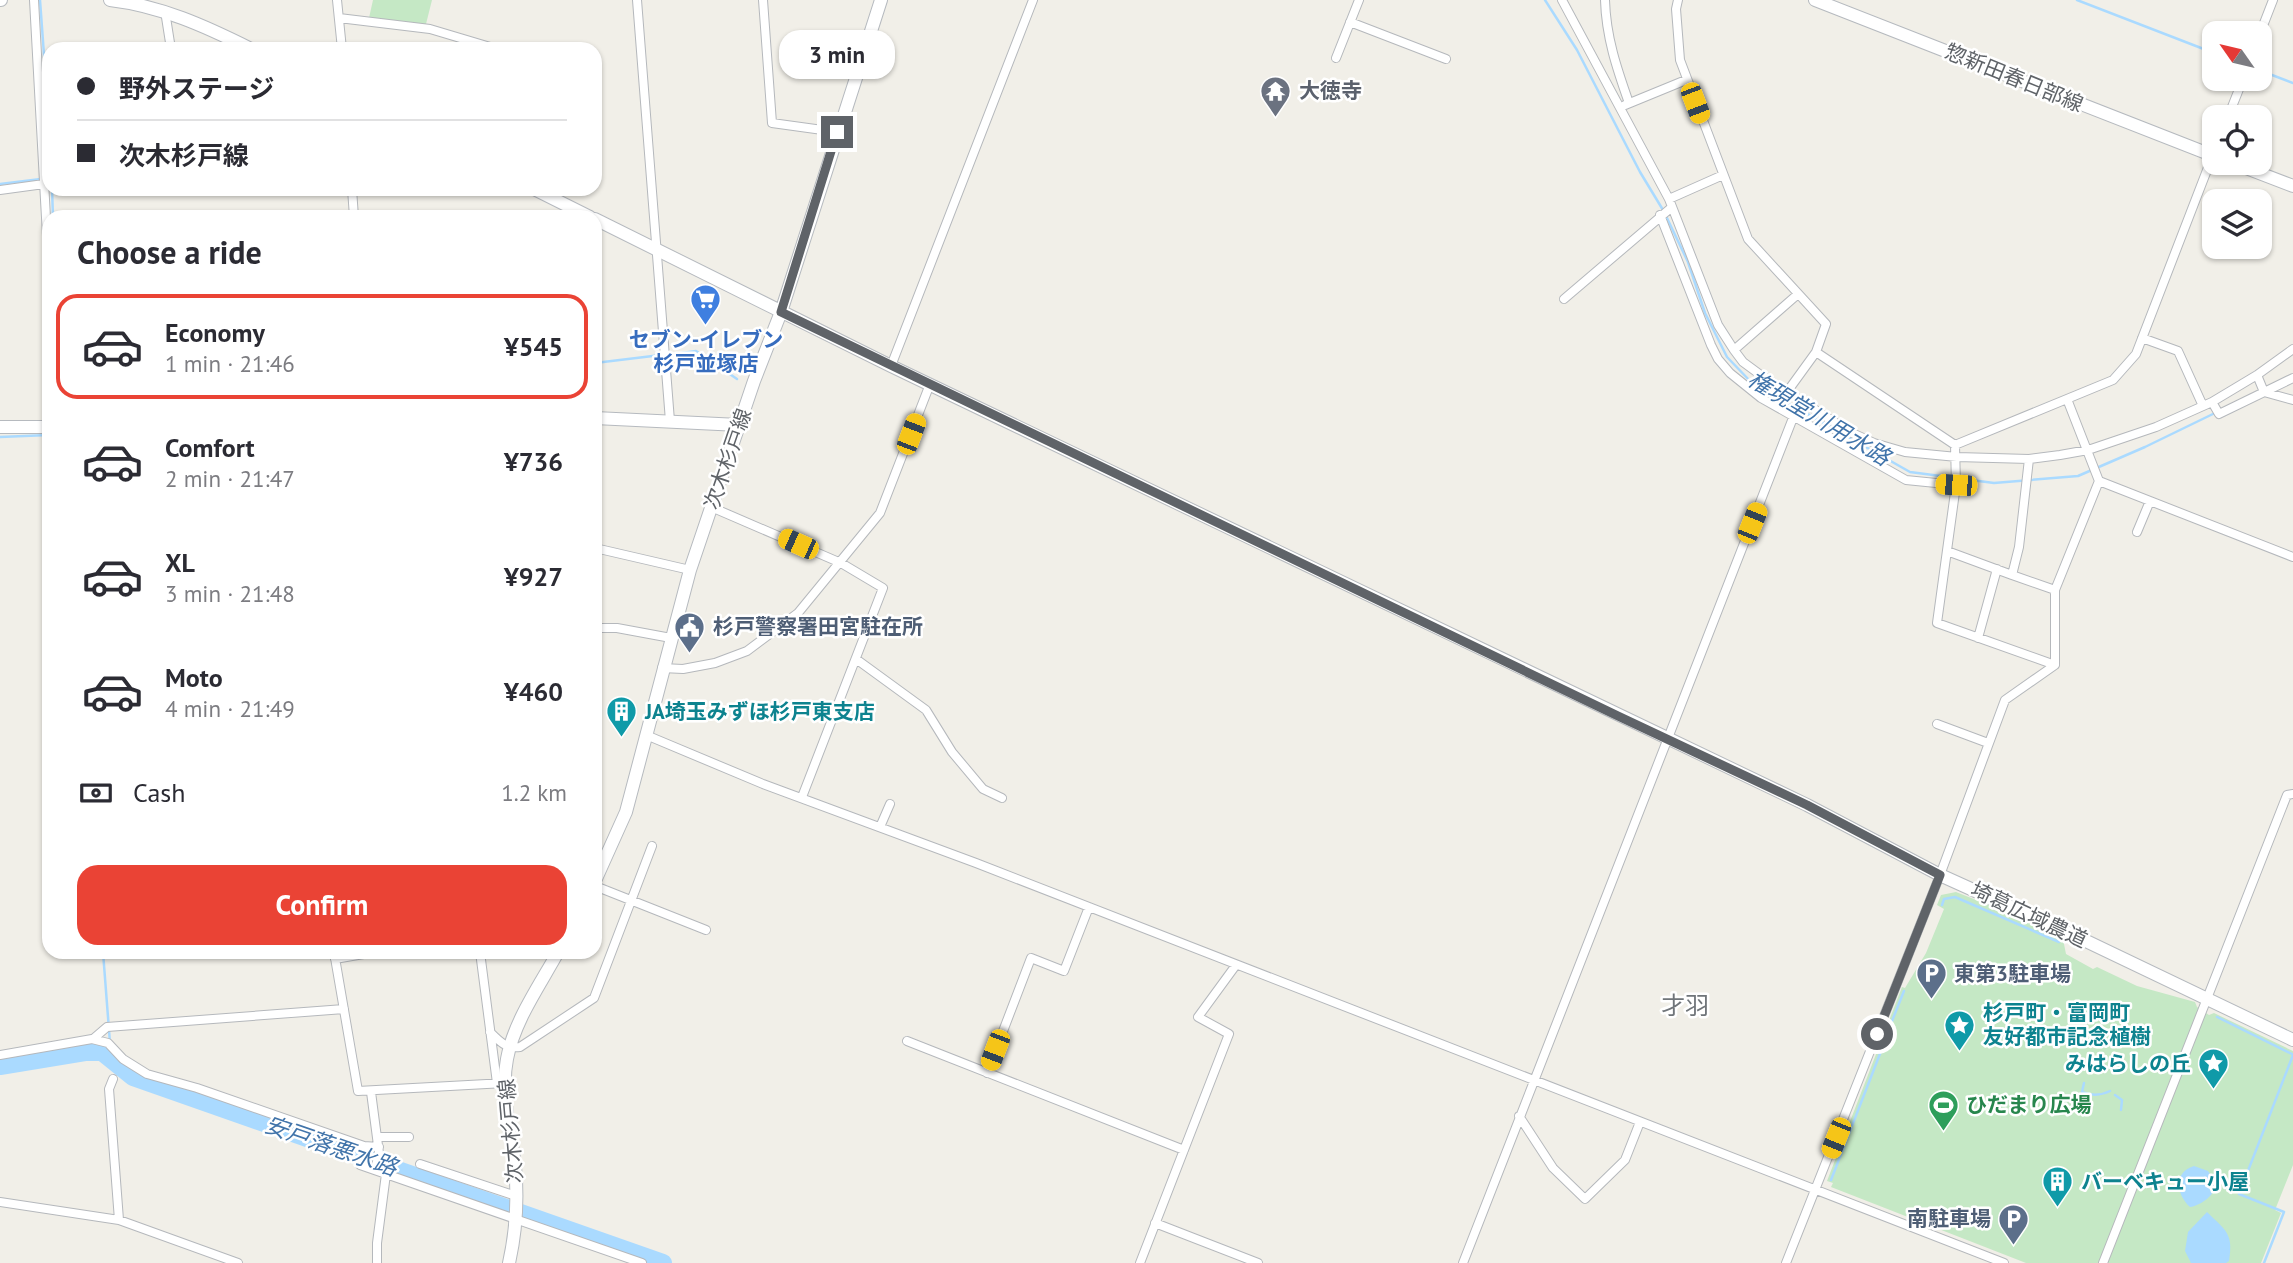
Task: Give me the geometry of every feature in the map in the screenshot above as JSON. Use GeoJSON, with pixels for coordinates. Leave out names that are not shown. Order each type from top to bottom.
{"type":"FeatureCollection","features":[{"type":"Feature","properties":{"kind":"street"},"geometry":{"type":"LineString","coordinates":[[33,0],[42,102]]}},
{"type":"Feature","properties":{"kind":"street"},"geometry":{"type":"LineString","coordinates":[[110,0],[165,11],[237,42]]}},
{"type":"Feature","properties":{"kind":"street"},"geometry":{"type":"LineString","coordinates":[[337,0],[341,42]]}},
{"type":"Feature","properties":{"kind":"street"},"geometry":{"type":"LineString","coordinates":[[637,0],[670,421]]}},
{"type":"Feature","properties":{"kind":"street"},"geometry":{"type":"LineString","coordinates":[[763,0],[772,123],[837,132]]}},
{"type":"Feature","properties":{"kind":"street","name":"次木杉戸線"},"geometry":{"type":"LineString","coordinates":[[602,865],[626,812],[690,570],[781,312],[881,0]]}},
{"type":"Feature","properties":{"kind":"street"},"geometry":{"type":"LineString","coordinates":[[891,366],[1033,0]]}},
{"type":"Feature","properties":{"kind":"street"},"geometry":{"type":"LineString","coordinates":[[1336,58],[1359,0]]}},
{"type":"Feature","properties":{"kind":"street"},"geometry":{"type":"LineString","coordinates":[[1562,0],[1671,203],[1718,325],[1734,350],[1743,362],[1850,432],[1874,443],[1905,452],[1957,457],[2029,459],[2088,450],[2156,427],[2213,402],[2293,349]]}},
{"type":"Feature","properties":{"kind":"street"},"geometry":{"type":"LineString","coordinates":[[1605,0],[1611,49],[1629,103]]}},
{"type":"Feature","properties":{"kind":"street"},"geometry":{"type":"LineString","coordinates":[[1678,0],[1676,9],[1680,60],[1748,239],[1826,324],[1816,352],[1787,392]]}},
{"type":"Feature","properties":{"kind":"street","name":"惣新田春日部線"},"geometry":{"type":"LineString","coordinates":[[1815,0],[2202,150]]}},
{"type":"Feature","properties":{"kind":"street"},"geometry":{"type":"LineString","coordinates":[[2265,21],[2273,0]]}},
{"type":"Feature","properties":{"kind":"street"},"geometry":{"type":"LineString","coordinates":[[165,11],[170,42]]}},
{"type":"Feature","properties":{"kind":"street"},"geometry":{"type":"LineString","coordinates":[[339,18],[430,29],[474,42]]}},
{"type":"Feature","properties":{"kind":"street"},"geometry":{"type":"LineString","coordinates":[[1350,22],[1446,59]]}},
{"type":"Feature","properties":{"kind":"street"},"geometry":{"type":"LineString","coordinates":[[1619,107],[1686,80]]}},
{"type":"Feature","properties":{"kind":"street"},"geometry":{"type":"LineString","coordinates":[[1564,299],[1671,203],[1723,175]]}},
{"type":"Feature","properties":{"kind":"street"},"geometry":{"type":"LineString","coordinates":[[1955,445],[2113,380],[2136,354],[2205,175]]}},
{"type":"Feature","properties":{"kind":"street"},"geometry":{"type":"LineString","coordinates":[[2264,175],[2293,186]]}},
{"type":"Feature","properties":{"kind":"street"},"geometry":{"type":"LineString","coordinates":[[0,190],[42,184]]}},
{"type":"Feature","properties":{"kind":"street"},"geometry":{"type":"LineString","coordinates":[[548,196],[576,210]]}},
{"type":"Feature","properties":{"kind":"street"},"geometry":{"type":"LineString","coordinates":[[1660,215],[1711,345],[1730,373],[1761,398],[1906,480],[1956,485]]}},
{"type":"Feature","properties":{"kind":"street","name":"埼葛広域農道"},"geometry":{"type":"LineString","coordinates":[[602,222],[891,366],[1807,805],[1940,875],[2086,941],[2293,1041]]}},
{"type":"Feature","properties":{"kind":"street"},"geometry":{"type":"LineString","coordinates":[[1734,350],[1798,294]]}},
{"type":"Feature","properties":{"kind":"street"},"geometry":{"type":"LineString","coordinates":[[2142,338],[2178,351],[2203,406]]}},
{"type":"Feature","properties":{"kind":"street"},"geometry":{"type":"LineString","coordinates":[[1816,352],[1955,445],[1956,485],[1937,623],[2055,665]]}},
{"type":"Feature","properties":{"kind":"street"},"geometry":{"type":"LineString","coordinates":[[1730,373],[1743,362]]}},
{"type":"Feature","properties":{"kind":"street"},"geometry":{"type":"LineString","coordinates":[[2257,375],[2264,392]]}},
{"type":"Feature","properties":{"kind":"street"},"geometry":{"type":"LineString","coordinates":[[2213,402],[2219,414],[2293,378]]}},
{"type":"Feature","properties":{"kind":"street"},"geometry":{"type":"LineString","coordinates":[[663,668],[683,669],[715,663],[747,651],[798,613],[880,513],[930,384]]}},
{"type":"Feature","properties":{"kind":"street"},"geometry":{"type":"LineString","coordinates":[[2264,392],[2293,400]]}},
{"type":"Feature","properties":{"kind":"street"},"geometry":{"type":"LineString","coordinates":[[2055,665],[2055,590],[2099,481],[2067,399]]}},
{"type":"Feature","properties":{"kind":"street"},"geometry":{"type":"LineString","coordinates":[[1463,1263],[1800,400]]}},
{"type":"Feature","properties":{"kind":"street"},"geometry":{"type":"LineString","coordinates":[[602,418],[739,425]]}},
{"type":"Feature","properties":{"kind":"street"},"geometry":{"type":"LineString","coordinates":[[0,428],[42,427]]}},
{"type":"Feature","properties":{"kind":"street"},"geometry":{"type":"LineString","coordinates":[[2012,575],[2019,547],[2029,459]]}},
{"type":"Feature","properties":{"kind":"street"},"geometry":{"type":"LineString","coordinates":[[2099,481],[2293,557]]}},
{"type":"Feature","properties":{"kind":"street"},"geometry":{"type":"LineString","coordinates":[[2137,532],[2150,501]]}},
{"type":"Feature","properties":{"kind":"street"},"geometry":{"type":"LineString","coordinates":[[711,507],[841,563],[883,588],[802,797]]}},
{"type":"Feature","properties":{"kind":"street"},"geometry":{"type":"LineString","coordinates":[[602,550],[690,570]]}},
{"type":"Feature","properties":{"kind":"street"},"geometry":{"type":"LineString","coordinates":[[1947,551],[2055,590]]}},
{"type":"Feature","properties":{"kind":"street"},"geometry":{"type":"LineString","coordinates":[[1978,638],[1997,569]]}},
{"type":"Feature","properties":{"kind":"street"},"geometry":{"type":"LineString","coordinates":[[602,628],[617,628],[671,638]]}},
{"type":"Feature","properties":{"kind":"street"},"geometry":{"type":"LineString","coordinates":[[856,659],[926,709],[952,751],[983,789],[1002,797]]}},
{"type":"Feature","properties":{"kind":"street"},"geometry":{"type":"LineString","coordinates":[[1786,1263],[1940,875],[2005,700],[2055,665]]}},
{"type":"Feature","properties":{"kind":"street"},"geometry":{"type":"LineString","coordinates":[[1937,724],[1988,743]]}},
{"type":"Feature","properties":{"kind":"street"},"geometry":{"type":"LineString","coordinates":[[646,735],[2004,1263]]}},
{"type":"Feature","properties":{"kind":"street"},"geometry":{"type":"LineString","coordinates":[[2103,1263],[2287,794],[2293,794]]}},
{"type":"Feature","properties":{"kind":"street"},"geometry":{"type":"LineString","coordinates":[[880,827],[890,804]]}},
{"type":"Feature","properties":{"kind":"street"},"geometry":{"type":"LineString","coordinates":[[490,1032],[510,1047],[520,1047],[594,998],[652,846]]}},
{"type":"Feature","properties":{"kind":"street"},"geometry":{"type":"LineString","coordinates":[[602,889],[706,930]]}},
{"type":"Feature","properties":{"kind":"street"},"geometry":{"type":"LineString","coordinates":[[987,1073],[1031,958],[1064,971],[1089,907]]}},
{"type":"Feature","properties":{"kind":"street"},"geometry":{"type":"LineString","coordinates":[[335,959],[358,1091],[371,1092],[501,1083],[490,1032],[481,959]]}},
{"type":"Feature","properties":{"kind":"street","name":"次木杉戸線"},"geometry":{"type":"LineString","coordinates":[[515,1219],[516,1196],[501,1083],[518,1027],[554,959]]}},
{"type":"Feature","properties":{"kind":"street"},"geometry":{"type":"LineString","coordinates":[[1140,1263],[1228,1034],[1198,1017],[1237,965]]}},
{"type":"Feature","properties":{"kind":"street"},"geometry":{"type":"LineString","coordinates":[[92,1039],[107,1027],[344,1009]]}},
{"type":"Feature","properties":{"kind":"street"},"geometry":{"type":"LineString","coordinates":[[0,1055],[92,1039],[108,1043],[123,1059],[147,1074],[197,1088],[379,1150]]}},
{"type":"Feature","properties":{"kind":"street"},"geometry":{"type":"LineString","coordinates":[[907,1041],[1184,1150]]}},
{"type":"Feature","properties":{"kind":"street"},"geometry":{"type":"LineString","coordinates":[[113,1079],[109,1089],[119,1220]]}},
{"type":"Feature","properties":{"kind":"street"},"geometry":{"type":"LineString","coordinates":[[371,1092],[379,1150],[375,1170]]}},
{"type":"Feature","properties":{"kind":"street"},"geometry":{"type":"LineString","coordinates":[[1519,1116],[1553,1168],[1585,1199],[1625,1160],[1640,1122]]}},
{"type":"Feature","properties":{"kind":"street"},"geometry":{"type":"LineString","coordinates":[[377,1136],[409,1137]]}},
{"type":"Feature","properties":{"kind":"street"},"geometry":{"type":"LineString","coordinates":[[420,1164],[516,1196]]}},
{"type":"Feature","properties":{"kind":"street"},"geometry":{"type":"LineString","coordinates":[[360,1165],[642,1263]]}},
{"type":"Feature","properties":{"kind":"street"},"geometry":{"type":"LineString","coordinates":[[377,1263],[386,1174]]}},
{"type":"Feature","properties":{"kind":"street"},"geometry":{"type":"LineString","coordinates":[[0,1202],[119,1220],[238,1263]]}},
{"type":"Feature","properties":{"kind":"street"},"geometry":{"type":"LineString","coordinates":[[509,1263],[515,1219]]}},
{"type":"Feature","properties":{"kind":"street"},"geometry":{"type":"LineString","coordinates":[[1155,1223],[1258,1263]]}},
{"type":"Feature","properties":{"kind":"green space"},"geometry":{"type":"Polygon","coordinates":[[[373,0],[432,0],[426,24],[423,25],[369,18],[373,0]]]}},
{"type":"Feature","properties":{"kind":"green space"},"geometry":{"type":"Polygon","coordinates":[[[1956,892],[2019,917],[2063,939],[2066,954],[2093,969],[2097,967],[2137,986],[2195,1002],[2197,1007],[2209,1015],[2214,1013],[2293,1051],[2293,1165],[2275,1210],[2281,1213],[2261,1263],[2026,1263],[1831,1187],[1833,1183],[1827,1181],[1902,987],[1905,988],[1926,953],[1944,909],[1937,905],[1941,895],[1956,892]]]}},
{"type":"Feature","properties":{"kind":"water"},"geometry":{"type":"Polygon","coordinates":[[[2194,1166],[2208,1171],[2215,1186],[2207,1199],[2190,1207],[2182,1197],[2179,1185],[2182,1174],[2194,1166]]]}},
{"type":"Feature","properties":{"kind":"water"},"geometry":{"type":"Polygon","coordinates":[[[2207,1212],[2229,1238],[2229,1261],[2226,1263],[2191,1263],[2185,1251],[2188,1232],[2207,1212]]]}},
{"type":"Feature","properties":{"kind":"waterway"},"geometry":{"type":"LineString","coordinates":[[40,0],[43,42]]}},
{"type":"Feature","properties":{"kind":"waterway","name":"権現堂川用水路"},"geometry":{"type":"LineString","coordinates":[[1545,0],[1577,50],[1640,172],[1663,210]]}},
{"type":"Feature","properties":{"kind":"waterway"},"geometry":{"type":"LineString","coordinates":[[2077,0],[2202,48]]}},
{"type":"Feature","properties":{"kind":"waterway"},"geometry":{"type":"LineString","coordinates":[[2272,75],[2293,83]]}},
{"type":"Feature","properties":{"kind":"waterway"},"geometry":{"type":"LineString","coordinates":[[0,184],[42,179]]}},
{"type":"Feature","properties":{"kind":"waterway"},"geometry":{"type":"LineString","coordinates":[[52,196],[53,210]]}},
{"type":"Feature","properties":{"kind":"waterway","name":"権現堂川用水路"},"geometry":{"type":"LineString","coordinates":[[1666,216],[1688,262],[1705,313],[1727,357],[1751,382],[1910,472],[1994,483],[2078,476],[2217,412]]}},
{"type":"Feature","properties":{"kind":"waterway"},"geometry":{"type":"LineString","coordinates":[[668,355],[696,351],[737,379]]}},
{"type":"Feature","properties":{"kind":"waterway"},"geometry":{"type":"LineString","coordinates":[[602,362],[661,355]]}},
{"type":"Feature","properties":{"kind":"waterway"},"geometry":{"type":"LineString","coordinates":[[0,437],[42,435]]}},
{"type":"Feature","properties":{"kind":"waterway"},"geometry":{"type":"LineString","coordinates":[[1942,905],[1944,899],[1955,897],[2059,942]]}},
{"type":"Feature","properties":{"kind":"waterway"},"geometry":{"type":"LineString","coordinates":[[104,959],[110,1043]]}},
{"type":"Feature","properties":{"kind":"waterway"},"geometry":{"type":"LineString","coordinates":[[1886,1036],[1904,991]]}},
{"type":"Feature","properties":{"kind":"waterway"},"geometry":{"type":"LineString","coordinates":[[2217,1017],[2292,1054]]}},
{"type":"Feature","properties":{"kind":"waterway"},"geometry":{"type":"LineString","coordinates":[[1831,1180],[1883,1046]]}},
{"type":"Feature","properties":{"kind":"waterway","name":"安戸落悪水路"},"geometry":{"type":"LineString","coordinates":[[111,1050],[111,1061]]}},
{"type":"Feature","properties":{"kind":"waterway","name":"安戸落悪水路"},"geometry":{"type":"LineString","coordinates":[[0,1066],[85,1052],[102,1052],[133,1077],[663,1263]]}},
{"type":"Feature","properties":{"kind":"waterway"},"geometry":{"type":"LineString","coordinates":[[2264,1263],[2284,1212],[2239,1194],[2293,1055]]}},
{"type":"Feature","properties":{"kind":"waterway"},"geometry":{"type":"LineString","coordinates":[[2084,1083],[2082,1092],[2099,1095],[2110,1091]]}},
{"type":"Feature","properties":{"kind":"waterway"},"geometry":{"type":"LineString","coordinates":[[2115,1095],[2122,1100],[2121,1110]]}},
{"type":"Feature","properties":{"kind":"place","name":"大徳寺"},"geometry":{"type":"Point","coordinates":[1276,118]}},
{"type":"Feature","properties":{"kind":"place","name":"セブン-イレブン 杉戸並塚店"},"geometry":{"type":"Point","coordinates":[706,327]}},
{"type":"Feature","properties":{"kind":"place","name":"杉戸警察署田宮駐在所"},"geometry":{"type":"Point","coordinates":[690,654]}},
{"type":"Feature","properties":{"kind":"place","name":"JA埼玉みずほ杉戸東支店"},"geometry":{"type":"Point","coordinates":[622,739]}},
{"type":"Feature","properties":{"kind":"place","name":"東第3駐車場"},"geometry":{"type":"Point","coordinates":[1931,1001]}},
{"type":"Feature","properties":{"kind":"place","name":"杉戸町・富岡町 友好都市記念植樹"},"geometry":{"type":"Point","coordinates":[1960,1052]}},
{"type":"Feature","properties":{"kind":"place","name":"みはらしの丘"},"geometry":{"type":"Point","coordinates":[2214,1091]}},
{"type":"Feature","properties":{"kind":"place","name":"ひだまり広場"},"geometry":{"type":"Point","coordinates":[1943,1132]}},
{"type":"Feature","properties":{"kind":"place","name":"バーベキュー小屋"},"geometry":{"type":"Point","coordinates":[2058,1209]}},
{"type":"Feature","properties":{"kind":"place","name":"南駐車場"},"geometry":{"type":"Point","coordinates":[2014,1246]}},
{"type":"Feature","properties":{"kind":"district","name":"才羽"},"geometry":{"type":"Point","coordinates":[1685,1006]}},
{"type":"Feature","properties":{"kind":"route"},"geometry":{"type":"LineString","coordinates":[[837,132],[781,312],[1807,805],[1940,875],[1877,1034]]}}]}
